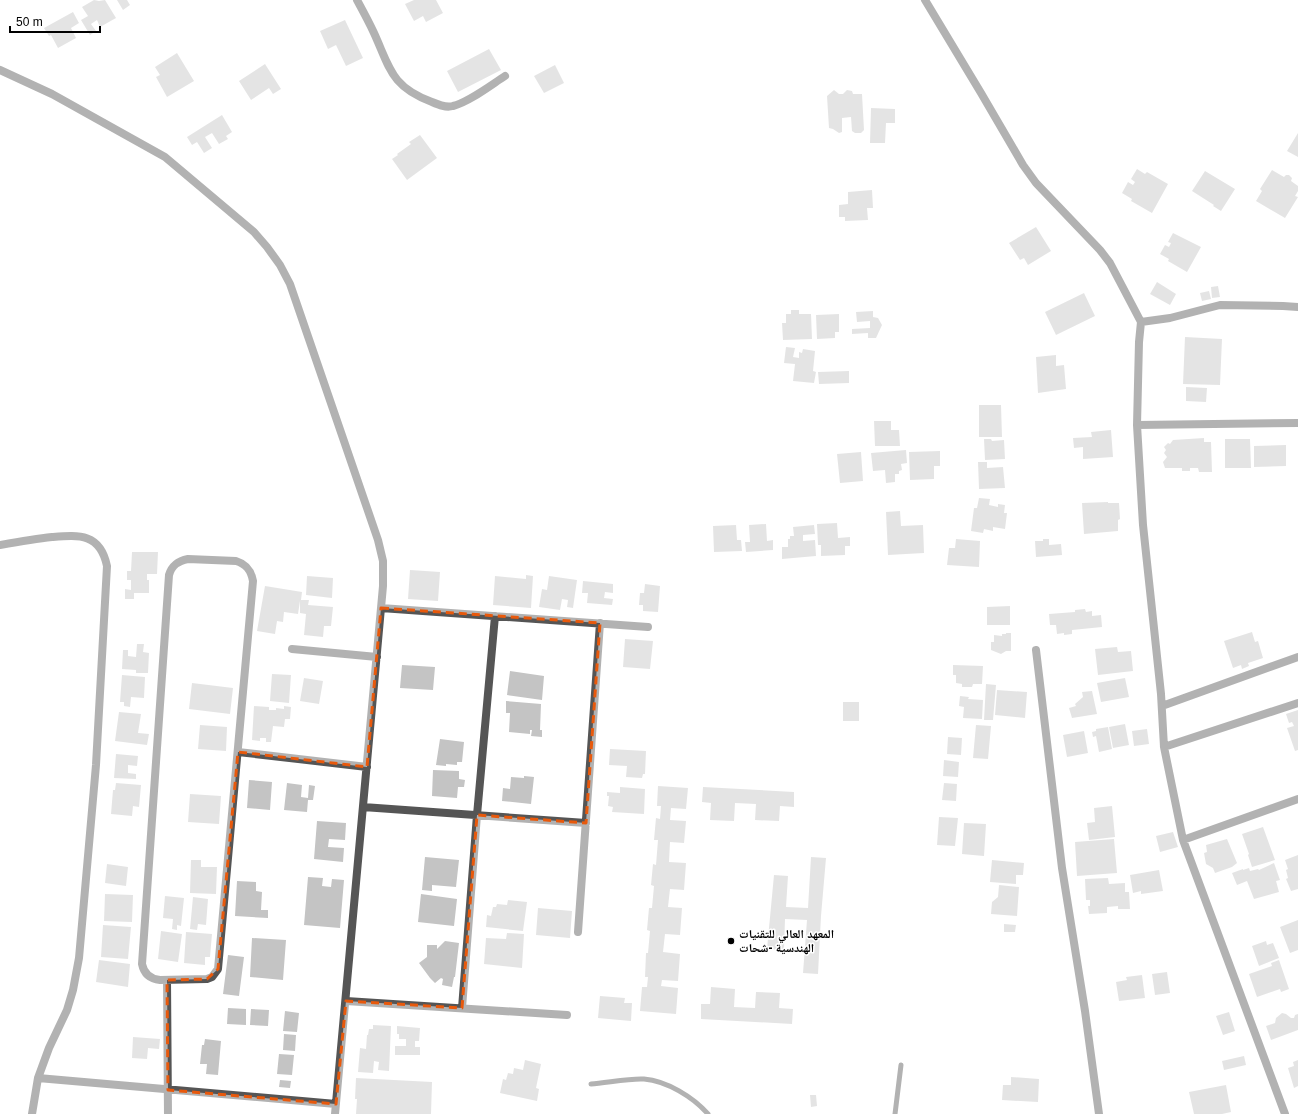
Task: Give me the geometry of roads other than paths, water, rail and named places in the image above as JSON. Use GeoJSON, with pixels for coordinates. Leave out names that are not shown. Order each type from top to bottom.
{"type":"FeatureCollection","features":[{"type":"Feature","properties":{"kind":"street"},"geometry":{"type":"LineString","coordinates":[[357,0],[374,32],[388,66],[395,78],[401,85],[422,98],[443,107],[451,107],[462,103],[506,76]]}},
{"type":"Feature","properties":{"kind":"street"},"geometry":{"type":"LineString","coordinates":[[925,0],[1023,165],[1036,183],[1100,250],[1110,263],[1141,322],[1139,342],[1137,425],[1143,525],[1162,706],[1164,747],[1183,840],[1285,1114]]}},
{"type":"Feature","properties":{"kind":"street"},"geometry":{"type":"LineString","coordinates":[[0,70],[52,94],[164,157],[254,232],[268,247],[290,284],[378,540],[383,561],[384,574],[335,1114]]}},
{"type":"Feature","properties":{"kind":"street"},"geometry":{"type":"LineString","coordinates":[[1141,322],[1170,318],[1220,305],[1298,307]]}},
{"type":"Feature","properties":{"kind":"street"},"geometry":{"type":"LineString","coordinates":[[1137,425],[1298,423]]}},
{"type":"Feature","properties":{"kind":"street"},"geometry":{"type":"LineString","coordinates":[[0,545],[46,538],[75,535],[81,536],[87,538],[98,546],[107,566],[96,764],[80,958],[67,1010],[49,1048],[38,1078],[32,1114]]}},
{"type":"Feature","properties":{"kind":"street"},"geometry":{"type":"LineString","coordinates":[[183,560],[236,561],[246,566],[252,575],[253,581],[218,968],[216,973],[207,979],[167,980],[151,978],[145,972],[142,964],[168,580],[174,565],[183,560]]}},
{"type":"Feature","properties":{"kind":"street"},"geometry":{"type":"LineString","coordinates":[[381,608],[648,627]]}},
{"type":"Feature","properties":{"kind":"street"},"geometry":{"type":"LineString","coordinates":[[462,1008],[477,815],[495,616]]}},
{"type":"Feature","properties":{"kind":"street"},"geometry":{"type":"LineString","coordinates":[[578,932],[600,624]]}},
{"type":"Feature","properties":{"kind":"street"},"geometry":{"type":"LineString","coordinates":[[292,649],[377,657]]}},
{"type":"Feature","properties":{"kind":"street"},"geometry":{"type":"LineString","coordinates":[[1036,650],[1062,868],[1085,1011],[1099,1114]]}},
{"type":"Feature","properties":{"kind":"street"},"geometry":{"type":"LineString","coordinates":[[1162,706],[1298,657]]}},
{"type":"Feature","properties":{"kind":"street"},"geometry":{"type":"LineString","coordinates":[[1164,747],[1298,703]]}},
{"type":"Feature","properties":{"kind":"street"},"geometry":{"type":"LineString","coordinates":[[238,752],[367,767]]}},
{"type":"Feature","properties":{"kind":"street"},"geometry":{"type":"LineString","coordinates":[[1183,840],[1298,798]]}},
{"type":"Feature","properties":{"kind":"street"},"geometry":{"type":"LineString","coordinates":[[363,807],[586,823]]}},
{"type":"Feature","properties":{"kind":"street"},"geometry":{"type":"LineString","coordinates":[[167,980],[168,1114]]}},
{"type":"Feature","properties":{"kind":"street"},"geometry":{"type":"LineString","coordinates":[[346,1001],[567,1015]]}},
{"type":"Feature","properties":{"kind":"street"},"geometry":{"type":"LineString","coordinates":[[38,1078],[336,1104]]}},
{"type":"Feature","properties":{"kind":"lane"},"geometry":{"type":"LineString","coordinates":[[895,1114],[900,1065]]}},
{"type":"Feature","properties":{"kind":"lane"},"geometry":{"type":"LineString","coordinates":[[591,1084],[643,1079],[658,1082],[674,1089],[698,1104],[708,1114]]}},
{"type":"Feature","properties":{"kind":"place","name":"المعهد العالي للتقنيات الهندسية -شحات"},"geometry":{"type":"Point","coordinates":[731,941]}}]}
